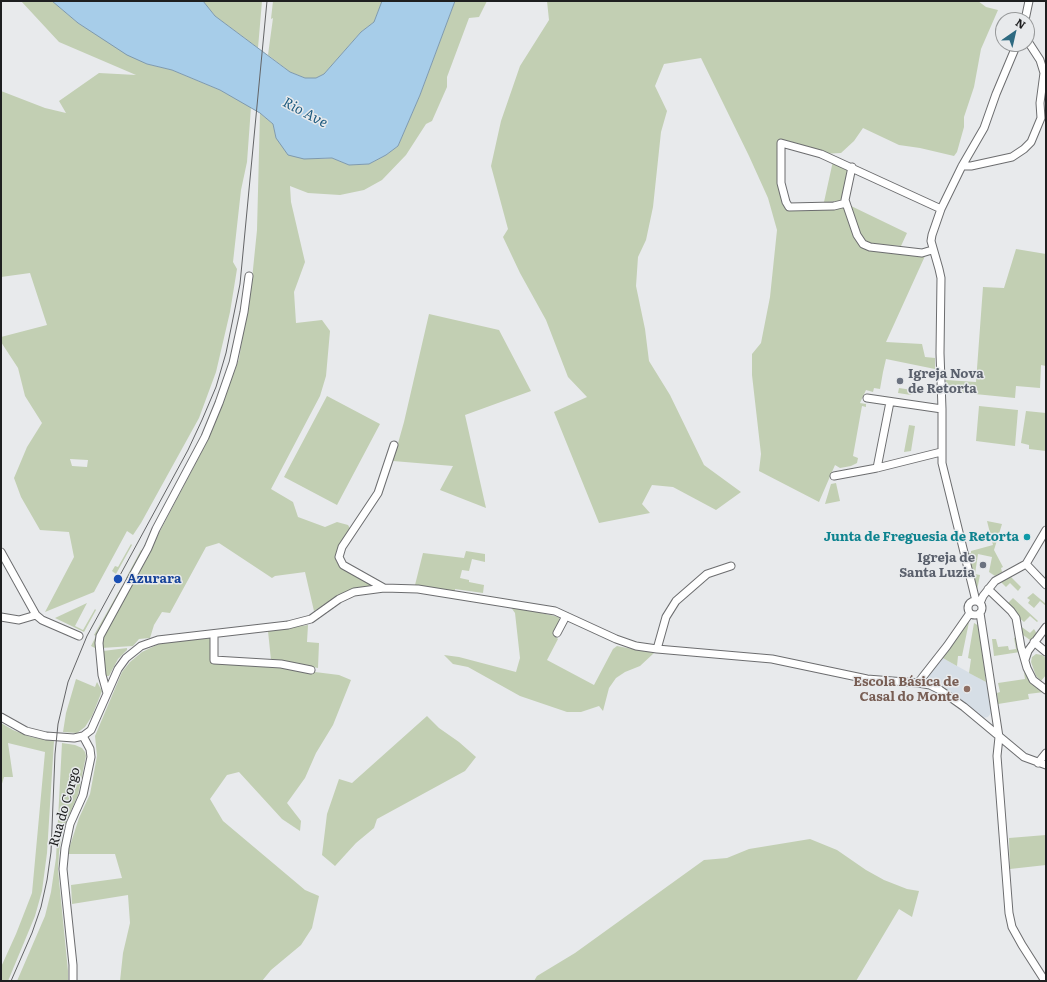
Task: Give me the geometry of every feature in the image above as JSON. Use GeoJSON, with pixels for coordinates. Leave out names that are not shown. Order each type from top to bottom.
{"type":"FeatureCollection","features":[{"type":"Feature","properties":{"kind":"street"},"geometry":{"type":"LineString","coordinates":[[1027,12],[1029,1]]}},
{"type":"Feature","properties":{"kind":"street"},"geometry":{"type":"LineString","coordinates":[[1014,52],[984,128],[962,166],[941,209],[931,242],[941,278],[941,452],[944,472],[978,602],[982,609],[980,613],[999,737],[998,756],[1009,913],[1012,927],[1045,981]]}},
{"type":"Feature","properties":{"kind":"street"},"geometry":{"type":"LineString","coordinates":[[962,166],[971,166],[1012,157],[1031,142],[1041,118],[1040,103],[1044,73],[1040,60],[1035,52]]}},
{"type":"Feature","properties":{"kind":"street"},"geometry":{"type":"LineString","coordinates":[[846,203],[834,206],[789,207],[786,202],[781,183],[781,143],[821,154],[941,209]]}},
{"type":"Feature","properties":{"kind":"street"},"geometry":{"type":"LineString","coordinates":[[852,167],[845,200],[857,235],[863,244],[870,247],[922,253],[932,250]]}},
{"type":"Feature","properties":{"kind":"street"},"geometry":{"type":"LineString","coordinates":[[107,693],[102,675],[99,643],[100,636],[148,548],[156,529],[205,437],[219,403],[232,362],[244,312],[249,276]]}},
{"type":"Feature","properties":{"kind":"street"},"geometry":{"type":"LineString","coordinates":[[867,398],[942,409]]}},
{"type":"Feature","properties":{"kind":"street"},"geometry":{"type":"LineString","coordinates":[[877,468],[890,402]]}},
{"type":"Feature","properties":{"kind":"street"},"geometry":{"type":"LineString","coordinates":[[384,588],[343,565],[339,557],[342,547],[378,493],[394,445]]}},
{"type":"Feature","properties":{"kind":"street"},"geometry":{"type":"LineString","coordinates":[[834,476],[877,468],[941,452]]}},
{"type":"Feature","properties":{"kind":"street"},"geometry":{"type":"LineString","coordinates":[[978,602],[988,589],[1001,577],[1026,564],[1046,530]]}},
{"type":"Feature","properties":{"kind":"street"},"geometry":{"type":"LineString","coordinates":[[1,552],[36,615],[42,620],[79,636]]}},
{"type":"Feature","properties":{"kind":"street"},"geometry":{"type":"LineString","coordinates":[[1026,564],[1046,585]]}},
{"type":"Feature","properties":{"kind":"street"},"geometry":{"type":"LineString","coordinates":[[657,649],[666,617],[676,601],[706,574],[732,566]]}},
{"type":"Feature","properties":{"kind":"street"},"geometry":{"type":"LineString","coordinates":[[1,717],[26,730],[46,736],[74,738],[83,736],[91,730],[118,669],[126,658],[142,646],[158,640],[288,625],[311,619],[338,599],[354,592],[384,588],[418,588],[555,611],[616,639],[636,646],[772,660],[867,679],[930,685],[940,690],[964,707],[1024,757],[1046,765]]}},
{"type":"Feature","properties":{"kind":"street"},"geometry":{"type":"LineString","coordinates":[[988,589],[1011,611],[1016,618],[1021,647],[1027,668],[1033,680],[1046,690]]}},
{"type":"Feature","properties":{"kind":"street"},"geometry":{"type":"LineString","coordinates":[[970,613],[968,610],[968,605],[971,602],[978,602]]}},
{"type":"Feature","properties":{"kind":"street"},"geometry":{"type":"LineString","coordinates":[[970,613],[975,615],[980,613]]}},
{"type":"Feature","properties":{"kind":"street"},"geometry":{"type":"LineString","coordinates":[[918,683],[970,613]]}},
{"type":"Feature","properties":{"kind":"street"},"geometry":{"type":"LineString","coordinates":[[1,617],[19,620],[36,615]]}},
{"type":"Feature","properties":{"kind":"street"},"geometry":{"type":"LineString","coordinates":[[557,633],[566,616]]}},
{"type":"Feature","properties":{"kind":"street"},"geometry":{"type":"LineString","coordinates":[[1025,660],[1028,651],[1046,627]]}},
{"type":"Feature","properties":{"kind":"street"},"geometry":{"type":"LineString","coordinates":[[214,634],[214,660],[281,664],[311,670]]}},
{"type":"Feature","properties":{"kind":"street"},"geometry":{"type":"LineString","coordinates":[[1034,642],[1046,652]]}},
{"type":"Feature","properties":{"kind":"street","name":"Rua do Corgo"},"geometry":{"type":"LineString","coordinates":[[72,981],[73,966],[63,869],[65,848],[70,824],[83,795],[91,757],[90,749],[83,736]]}},
{"type":"Feature","properties":{"kind":"street"},"geometry":{"type":"LineString","coordinates":[[1038,763],[1046,753]]}},
{"type":"Feature","properties":{"kind":"shaded area","name":"Escola Básica de Casal do Monte"},"geometry":{"type":"Polygon","coordinates":[[[941,657],[986,682],[992,709],[988,717],[983,718],[979,716],[944,687],[929,680],[927,676],[941,657]]]}},
{"type":"Feature","properties":{"kind":"green space"},"geometry":{"type":"Polygon","coordinates":[[[21,1],[52,1],[78,23],[147,64],[172,70],[220,90],[251,107],[247,162],[241,190],[233,262],[237,269],[230,312],[216,372],[199,418],[141,523],[133,535],[127,531],[94,592],[45,612],[74,557],[69,532],[40,530],[21,497],[14,478],[27,447],[42,423],[25,396],[18,368],[1,342],[1,337],[47,325],[30,273],[1,277],[1,91],[45,108],[66,113],[59,101],[99,73],[136,75],[59,42],[21,1]],[[70,459],[72,466],[87,467],[88,460],[70,459]]]}},
{"type":"Feature","properties":{"kind":"green space"},"geometry":{"type":"Polygon","coordinates":[[[203,1],[262,1],[258,48],[215,16],[203,1]]]}},
{"type":"Feature","properties":{"kind":"green space"},"geometry":{"type":"Polygon","coordinates":[[[273,1],[382,1],[374,22],[361,32],[324,74],[316,78],[305,78],[290,72],[268,55],[273,18],[271,19],[273,1]]]}},
{"type":"Feature","properties":{"kind":"green space"},"geometry":{"type":"Polygon","coordinates":[[[455,1],[487,1],[479,17],[469,18],[447,77],[447,87],[432,121],[426,124],[406,155],[382,180],[364,190],[340,195],[308,193],[290,186],[291,202],[305,262],[294,292],[296,323],[322,320],[330,331],[326,376],[320,396],[271,489],[293,502],[298,517],[325,527],[337,522],[348,525],[351,530],[336,552],[336,561],[341,567],[371,584],[369,587],[353,589],[338,596],[314,611],[305,572],[275,576],[272,578],[219,543],[206,547],[170,613],[162,612],[154,625],[150,638],[139,639],[133,646],[101,648],[103,636],[141,566],[143,566],[209,438],[239,359],[252,279],[257,230],[260,113],[273,124],[276,138],[321,159],[332,158],[349,165],[369,164],[386,155],[398,146],[420,95],[455,1]]]}},
{"type":"Feature","properties":{"kind":"green space"},"geometry":{"type":"Polygon","coordinates":[[[547,1],[978,1],[986,7],[998,10],[995,12],[995,17],[981,49],[974,87],[964,117],[964,127],[957,152],[954,156],[899,145],[863,128],[854,141],[841,153],[821,154],[782,143],[781,183],[789,207],[846,203],[863,244],[925,256],[886,342],[922,344],[925,357],[935,358],[935,369],[886,359],[880,389],[874,388],[873,392],[866,390],[860,403],[866,404],[866,407],[862,406],[853,456],[858,458],[857,463],[840,468],[835,465],[819,502],[759,471],[761,454],[752,375],[752,354],[761,343],[770,297],[777,230],[768,198],[701,58],[664,64],[655,86],[667,111],[661,132],[653,207],[646,240],[638,257],[636,286],[645,329],[649,361],[670,395],[704,465],[741,492],[716,510],[673,487],[652,485],[642,504],[650,513],[599,523],[554,412],[587,397],[568,377],[546,320],[520,273],[503,237],[508,229],[491,166],[501,121],[520,66],[549,20],[547,1]]]}},
{"type":"Feature","properties":{"kind":"green space"},"geometry":{"type":"Polygon","coordinates":[[[833,161],[848,169],[841,201],[824,202],[833,161]]]}},
{"type":"Feature","properties":{"kind":"green space"},"geometry":{"type":"Polygon","coordinates":[[[849,205],[907,233],[901,246],[871,244],[865,240],[860,233],[849,205]]]}},
{"type":"Feature","properties":{"kind":"green space"},"geometry":{"type":"Polygon","coordinates":[[[1016,249],[1046,254],[1046,366],[1041,365],[1040,388],[1016,386],[1015,398],[945,391],[946,380],[976,382],[983,287],[1004,288],[1016,249]]]}},
{"type":"Feature","properties":{"kind":"green space"},"geometry":{"type":"Polygon","coordinates":[[[429,314],[499,330],[531,391],[465,415],[486,508],[440,490],[453,466],[393,461],[404,422],[429,314]]]}},
{"type":"Feature","properties":{"kind":"green space"},"geometry":{"type":"Polygon","coordinates":[[[899,388],[912,390],[911,395],[898,393],[899,388]]]}},
{"type":"Feature","properties":{"kind":"green space"},"geometry":{"type":"Polygon","coordinates":[[[327,396],[380,424],[337,505],[284,477],[327,396]]]}},
{"type":"Feature","properties":{"kind":"green space"},"geometry":{"type":"Polygon","coordinates":[[[979,406],[1018,410],[1015,446],[976,441],[979,406]]]}},
{"type":"Feature","properties":{"kind":"green space"},"geometry":{"type":"Polygon","coordinates":[[[1026,411],[1046,413],[1046,451],[1029,449],[1029,445],[1021,443],[1026,411]]]}},
{"type":"Feature","properties":{"kind":"green space"},"geometry":{"type":"Polygon","coordinates":[[[909,425],[915,426],[911,451],[904,452],[909,425]]]}},
{"type":"Feature","properties":{"kind":"green space"},"geometry":{"type":"Polygon","coordinates":[[[836,483],[840,501],[825,504],[831,484],[836,483]]]}},
{"type":"Feature","properties":{"kind":"green space"},"geometry":{"type":"Polygon","coordinates":[[[987,521],[1002,524],[994,550],[1003,567],[1001,568],[1002,572],[995,576],[989,572],[992,557],[978,554],[975,574],[980,575],[977,590],[968,553],[993,545],[987,521]]]}},
{"type":"Feature","properties":{"kind":"green space"},"geometry":{"type":"Polygon","coordinates":[[[131,544],[132,545],[116,574],[112,571],[115,566],[118,567],[131,544]]]}},
{"type":"Feature","properties":{"kind":"green space"},"geometry":{"type":"Polygon","coordinates":[[[141,550],[144,551],[97,649],[91,646],[96,636],[94,635],[122,586],[124,587],[128,580],[126,578],[141,550]]]}},
{"type":"Feature","properties":{"kind":"green space"},"geometry":{"type":"Polygon","coordinates":[[[466,551],[485,554],[485,562],[472,559],[469,571],[462,570],[460,578],[469,580],[469,582],[484,585],[483,593],[455,589],[455,591],[415,585],[423,553],[464,558],[466,551]]]}},
{"type":"Feature","properties":{"kind":"green space"},"geometry":{"type":"Polygon","coordinates":[[[1011,577],[1021,587],[1018,591],[1010,583],[1006,587],[1001,582],[1011,577]]]}},
{"type":"Feature","properties":{"kind":"green space"},"geometry":{"type":"Polygon","coordinates":[[[1033,593],[1046,604],[1046,606],[1040,601],[1034,608],[1028,603],[1030,600],[1027,598],[1033,593]]]}},
{"type":"Feature","properties":{"kind":"green space"},"geometry":{"type":"Polygon","coordinates":[[[1013,598],[1038,621],[1037,622],[1030,616],[1024,622],[1018,617],[1007,604],[1013,598]]]}},
{"type":"Feature","properties":{"kind":"green space"},"geometry":{"type":"Polygon","coordinates":[[[87,603],[75,626],[83,630],[95,609],[96,610],[84,632],[55,618],[87,603]]]}},
{"type":"Feature","properties":{"kind":"green space"},"geometry":{"type":"Polygon","coordinates":[[[510,606],[559,617],[560,620],[553,634],[558,639],[547,660],[594,685],[613,649],[617,646],[654,653],[640,666],[625,672],[616,678],[609,688],[603,711],[599,706],[581,712],[567,712],[520,696],[468,667],[453,664],[444,655],[459,657],[516,672],[520,658],[515,613],[510,606]]]}},
{"type":"Feature","properties":{"kind":"green space"},"geometry":{"type":"Polygon","coordinates":[[[969,622],[962,656],[958,656],[957,666],[941,657],[969,622]]]}},
{"type":"Feature","properties":{"kind":"green space"},"geometry":{"type":"Polygon","coordinates":[[[974,623],[979,626],[986,682],[969,673],[971,659],[968,658],[974,623]]]}},
{"type":"Feature","properties":{"kind":"green space"},"geometry":{"type":"Polygon","coordinates":[[[308,625],[307,642],[319,643],[318,668],[271,660],[268,631],[308,625]]]}},
{"type":"Feature","properties":{"kind":"green space"},"geometry":{"type":"Polygon","coordinates":[[[1019,625],[1030,633],[1034,629],[1037,634],[1032,640],[1030,640],[1019,632],[1019,625]]]}},
{"type":"Feature","properties":{"kind":"green space"},"geometry":{"type":"Polygon","coordinates":[[[1018,637],[1020,652],[994,656],[992,639],[996,639],[998,647],[1008,646],[1009,650],[1016,649],[1014,638],[1018,637]]]}},
{"type":"Feature","properties":{"kind":"green space"},"geometry":{"type":"Polygon","coordinates":[[[211,638],[212,662],[280,666],[308,671],[311,674],[315,672],[339,675],[351,680],[333,725],[316,753],[305,778],[287,803],[301,821],[300,831],[282,819],[239,772],[227,775],[210,799],[223,821],[305,890],[319,896],[312,928],[301,945],[271,970],[262,981],[120,981],[123,953],[130,923],[128,895],[72,904],[71,885],[122,878],[115,854],[68,854],[79,818],[90,794],[97,756],[95,736],[122,672],[130,662],[142,652],[161,643],[211,638]]]}},
{"type":"Feature","properties":{"kind":"green space"},"geometry":{"type":"Polygon","coordinates":[[[127,648],[127,650],[118,659],[109,676],[106,676],[103,651],[127,648]]]}},
{"type":"Feature","properties":{"kind":"green space"},"geometry":{"type":"Polygon","coordinates":[[[1036,654],[1042,655],[1046,658],[1046,675],[1041,681],[1036,676],[1031,662],[1032,657],[1036,654]]]}},
{"type":"Feature","properties":{"kind":"green space"},"geometry":{"type":"Polygon","coordinates":[[[1024,672],[1031,682],[1044,692],[1028,694],[1029,699],[998,704],[997,693],[1000,692],[998,683],[1025,679],[1024,672]]]}},
{"type":"Feature","properties":{"kind":"green space"},"geometry":{"type":"Polygon","coordinates":[[[76,679],[95,687],[97,682],[102,691],[92,716],[85,727],[77,733],[63,732],[66,713],[76,679]]]}},
{"type":"Feature","properties":{"kind":"green space"},"geometry":{"type":"Polygon","coordinates":[[[427,716],[439,728],[459,742],[476,757],[465,771],[377,819],[374,828],[356,843],[335,866],[322,855],[327,814],[339,779],[352,783],[427,716]]]}},
{"type":"Feature","properties":{"kind":"green space"},"geometry":{"type":"Polygon","coordinates":[[[1,723],[13,730],[31,737],[54,741],[47,853],[42,891],[35,916],[8,981],[1,981],[1,967],[32,893],[45,752],[8,743],[13,777],[4,777],[1,787],[1,723]]]}},
{"type":"Feature","properties":{"kind":"green space"},"geometry":{"type":"Polygon","coordinates":[[[62,743],[75,745],[82,748],[86,756],[78,795],[62,831],[59,853],[58,870],[68,981],[17,981],[45,916],[51,892],[56,858],[62,743]]]}},
{"type":"Feature","properties":{"kind":"green space"},"geometry":{"type":"Polygon","coordinates":[[[1046,835],[1046,865],[1010,869],[1009,838],[1046,835]]]}},
{"type":"Feature","properties":{"kind":"green space"},"geometry":{"type":"Polygon","coordinates":[[[810,839],[837,850],[866,870],[884,880],[907,889],[919,891],[912,917],[899,909],[856,981],[534,981],[537,976],[575,953],[704,860],[727,858],[749,849],[810,839]]]}},
{"type":"Feature","properties":{"kind":"water","name":"Rio Ave"},"geometry":{"type":"Polygon","coordinates":[[[52,1],[203,1],[215,16],[290,72],[305,78],[316,78],[324,74],[361,32],[374,22],[382,1],[455,1],[420,95],[398,146],[386,155],[369,164],[349,165],[332,158],[304,159],[288,155],[276,138],[273,124],[260,113],[220,90],[172,70],[147,64],[127,55],[78,23],[52,1]]]}},
{"type":"Feature","properties":{"kind":"tram line"},"geometry":{"type":"LineString","coordinates":[[11,981],[32,933],[41,907],[47,880],[51,852],[55,754],[58,724],[68,682],[87,636],[188,450],[216,387],[226,353],[240,284],[267,1]]}},
{"type":"Feature","properties":{"kind":"place","name":"Igreja Nova de Retorta"},"geometry":{"type":"Point","coordinates":[900,381]}},
{"type":"Feature","properties":{"kind":"place","name":"Junta de Freguesia de Retorta"},"geometry":{"type":"Point","coordinates":[1027,537]}},
{"type":"Feature","properties":{"kind":"place","name":"Igreja de Santa Luzia"},"geometry":{"type":"Point","coordinates":[983,565]}},
{"type":"Feature","properties":{"kind":"place","name":"Azurara"},"geometry":{"type":"Point","coordinates":[118,579]}},
{"type":"Feature","properties":{"kind":"place","name":"Escola Básica de Casal do Monte"},"geometry":{"type":"Point","coordinates":[967,689]}}]}
